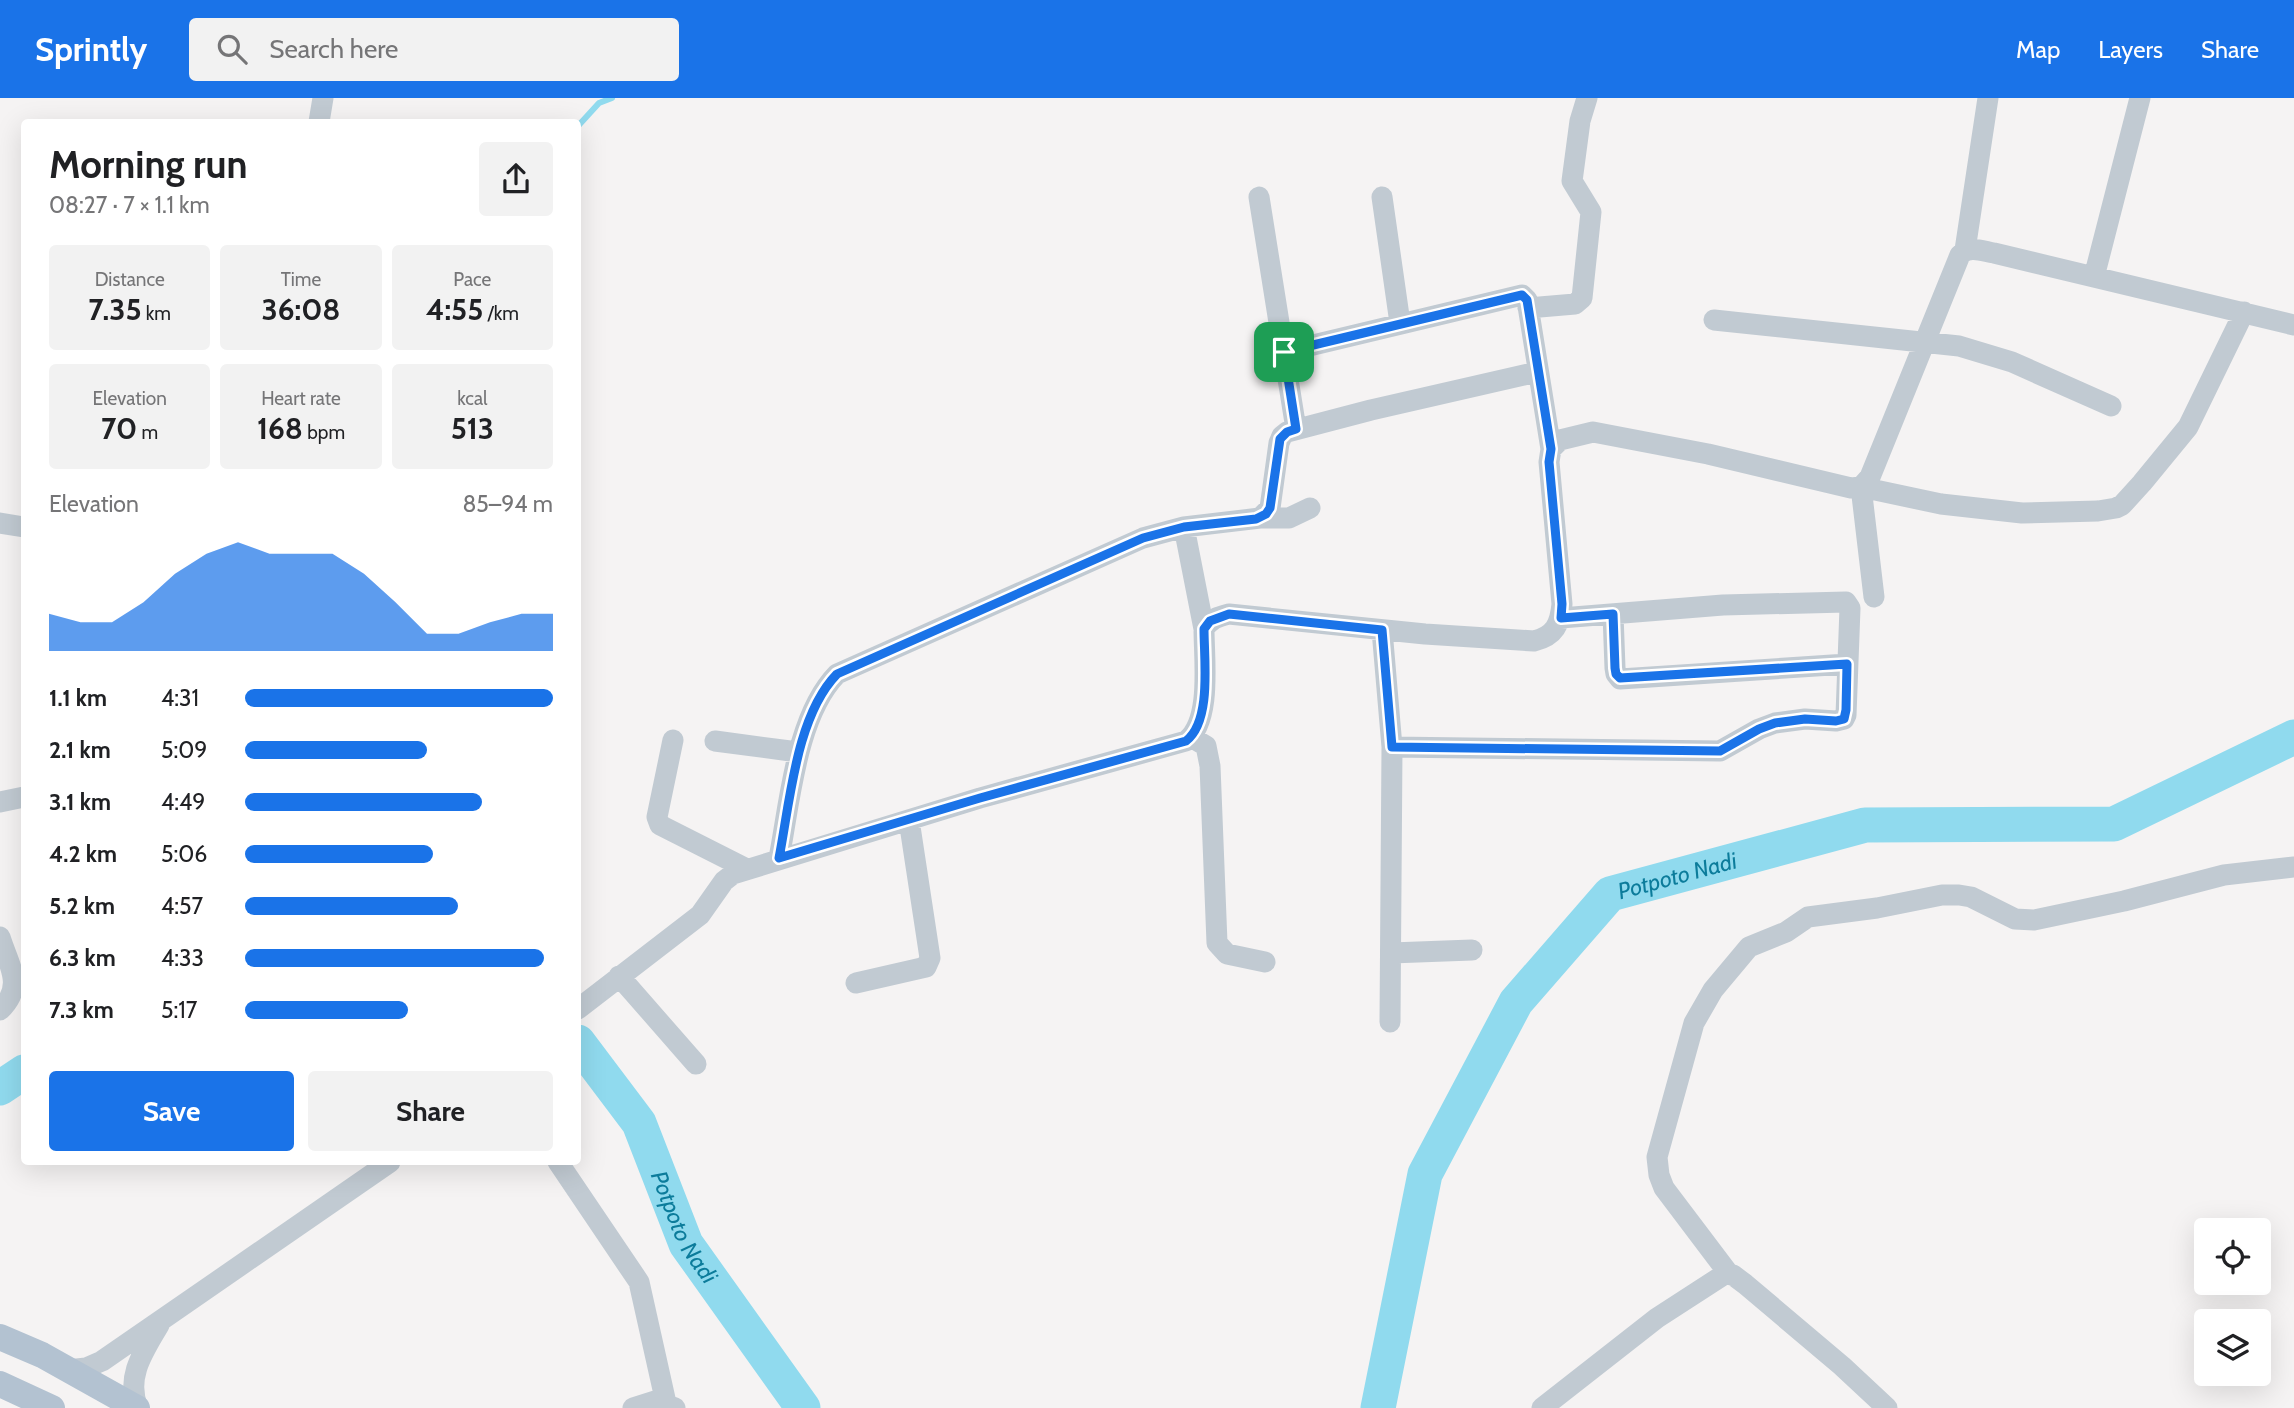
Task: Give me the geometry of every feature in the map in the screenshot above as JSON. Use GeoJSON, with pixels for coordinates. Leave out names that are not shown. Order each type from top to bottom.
{"type":"FeatureCollection","features":[{"type":"Feature","properties":{"kind":"main road"},"geometry":{"type":"LineString","coordinates":[[0,1338],[42,1355],[138,1408]]}},
{"type":"Feature","properties":{"kind":"main road"},"geometry":{"type":"LineString","coordinates":[[0,1384],[51,1408]]}},
{"type":"Feature","properties":{"kind":"street"},"geometry":{"type":"LineString","coordinates":[[320,119],[323,98]]}},
{"type":"Feature","properties":{"kind":"street"},"geometry":{"type":"LineString","coordinates":[[1528,308],[1575,304],[1582,298],[1591,212],[1572,181],[1580,121],[1587,98]]}},
{"type":"Feature","properties":{"kind":"street"},"geometry":{"type":"LineString","coordinates":[[1874,597],[1861,487],[1870,477],[1965,250],[1988,98]]}},
{"type":"Feature","properties":{"kind":"street"},"geometry":{"type":"LineString","coordinates":[[2094,277],[2140,98]]}},
{"type":"Feature","properties":{"kind":"street"},"geometry":{"type":"LineString","coordinates":[[1259,197],[1296,429]]}},
{"type":"Feature","properties":{"kind":"street"},"geometry":{"type":"LineString","coordinates":[[1382,197],[1400,323]]}},
{"type":"Feature","properties":{"kind":"street"},"geometry":{"type":"LineString","coordinates":[[1965,250],[1994,253],[2294,325]]}},
{"type":"Feature","properties":{"kind":"street"},"geometry":{"type":"LineString","coordinates":[[1204,629],[1210,621],[1229,614],[1382,630],[1534,641],[1546,638],[1555,630],[1561,618],[1549,462],[1551,449],[1524,297],[1517,295],[1284,352]]}},
{"type":"Feature","properties":{"kind":"street"},"geometry":{"type":"LineString","coordinates":[[1551,449],[1560,440],[1593,432],[1941,505],[2022,513],[2116,508],[2142,483],[2188,427],[2244,312]]}},
{"type":"Feature","properties":{"kind":"street"},"geometry":{"type":"LineString","coordinates":[[1714,320],[1959,346],[2012,362],[2111,406]]}},
{"type":"Feature","properties":{"kind":"street"},"geometry":{"type":"LineString","coordinates":[[1260,518],[1270,508],[1280,439],[1287,432],[1537,372]]}},
{"type":"Feature","properties":{"kind":"street"},"geometry":{"type":"LineString","coordinates":[[779,858],[798,751],[828,685],[845,669],[1131,543],[1184,527],[1260,518],[1289,518],[1310,508]]}},
{"type":"Feature","properties":{"kind":"street"},"geometry":{"type":"LineString","coordinates":[[0,523],[21,526]]}},
{"type":"Feature","properties":{"kind":"street"},"geometry":{"type":"LineString","coordinates":[[584,1004],[700,915],[729,877],[747,869],[909,820],[1181,744],[1191,737],[1198,728],[1202,713],[1204,629],[1184,527]]}},
{"type":"Feature","properties":{"kind":"street"},"geometry":{"type":"LineString","coordinates":[[1392,747],[1720,751],[1775,723],[1805,719],[1844,719],[1853,659],[1849,603],[1723,605],[1561,618]]}},
{"type":"Feature","properties":{"kind":"street"},"geometry":{"type":"LineString","coordinates":[[1613,614],[1615,668],[1620,678],[1853,659]]}},
{"type":"Feature","properties":{"kind":"street"},"geometry":{"type":"LineString","coordinates":[[1382,630],[1392,747],[1390,1023]]}},
{"type":"Feature","properties":{"kind":"street"},"geometry":{"type":"LineString","coordinates":[[1191,737],[1206,747],[1210,766],[1217,943],[1227,954],[1265,962]]}},
{"type":"Feature","properties":{"kind":"street"},"geometry":{"type":"LineString","coordinates":[[673,740],[658,821],[663,827],[747,869]]}},
{"type":"Feature","properties":{"kind":"street"},"geometry":{"type":"LineString","coordinates":[[715,741],[798,751]]}},
{"type":"Feature","properties":{"kind":"street"},"geometry":{"type":"LineString","coordinates":[[0,802],[21,798]]}},
{"type":"Feature","properties":{"kind":"street"},"geometry":{"type":"LineString","coordinates":[[856,983],[926,967],[929,963],[909,820]]}},
{"type":"Feature","properties":{"kind":"street"},"geometry":{"type":"LineString","coordinates":[[1886,1408],[1842,1366],[1745,1284],[1725,1275],[1664,1188],[1659,1175],[1657,1157],[1696,1018],[1721,978],[1744,951],[1755,943],[1786,932],[1808,917],[1877,908],[1942,895],[1971,897],[2007,916],[2034,920],[2124,901],[2224,875],[2294,867]]}},
{"type":"Feature","properties":{"kind":"street"},"geometry":{"type":"LineString","coordinates":[[0,937],[15,984],[10,999],[0,1010]]}},
{"type":"Feature","properties":{"kind":"street"},"geometry":{"type":"LineString","coordinates":[[1391,953],[1472,950]]}},
{"type":"Feature","properties":{"kind":"street"},"geometry":{"type":"LineString","coordinates":[[619,976],[696,1064]]}},
{"type":"Feature","properties":{"kind":"street"},"geometry":{"type":"LineString","coordinates":[[68,1370],[86,1368],[102,1361],[386,1165]]}},
{"type":"Feature","properties":{"kind":"street"},"geometry":{"type":"LineString","coordinates":[[560,1165],[639,1282],[671,1406]]}},
{"type":"Feature","properties":{"kind":"street"},"geometry":{"type":"LineString","coordinates":[[1542,1408],[1657,1318],[1725,1275]]}},
{"type":"Feature","properties":{"kind":"street"},"geometry":{"type":"LineString","coordinates":[[138,1408],[133,1392],[137,1364],[160,1323]]}},
{"type":"Feature","properties":{"kind":"street"},"geometry":{"type":"LineString","coordinates":[[633,1408],[655,1401],[671,1406]]}},
{"type":"Feature","properties":{"kind":"waterway"},"geometry":{"type":"LineString","coordinates":[[581,123],[599,103],[612,98]]}},
{"type":"Feature","properties":{"kind":"waterway","name":"Potpoto Nadi"},"geometry":{"type":"LineString","coordinates":[[1378,1408],[1425,1174],[1516,1002],[1610,894],[1865,825],[2114,824],[2294,737]]}},
{"type":"Feature","properties":{"kind":"waterway","name":"Potpoto Nadi"},"geometry":{"type":"LineString","coordinates":[[581,1046],[639,1123],[686,1244],[803,1408]]}},
{"type":"Feature","properties":{"kind":"waterway","name":"Potpoto Nadi"},"geometry":{"type":"LineString","coordinates":[[0,1088],[21,1074]]}},
{"type":"Feature","properties":{"kind":"route"},"geometry":{"type":"LineString","coordinates":[[1522,295],[1527,300],[1551,449],[1549,462],[1561,618],[1613,614],[1615,668],[1619,678],[1847,664],[1844,719],[1805,719],[1775,723],[1720,751],[1392,747],[1382,630],[1229,614],[1210,621],[1204,629],[1202,713],[1198,728],[1181,744],[980,798],[779,858],[799,747],[828,685],[837,674],[1143,538],[1184,527],[1256,519],[1268,512],[1280,439],[1287,432],[1296,429],[1284,352],[1522,295]]}}]}
